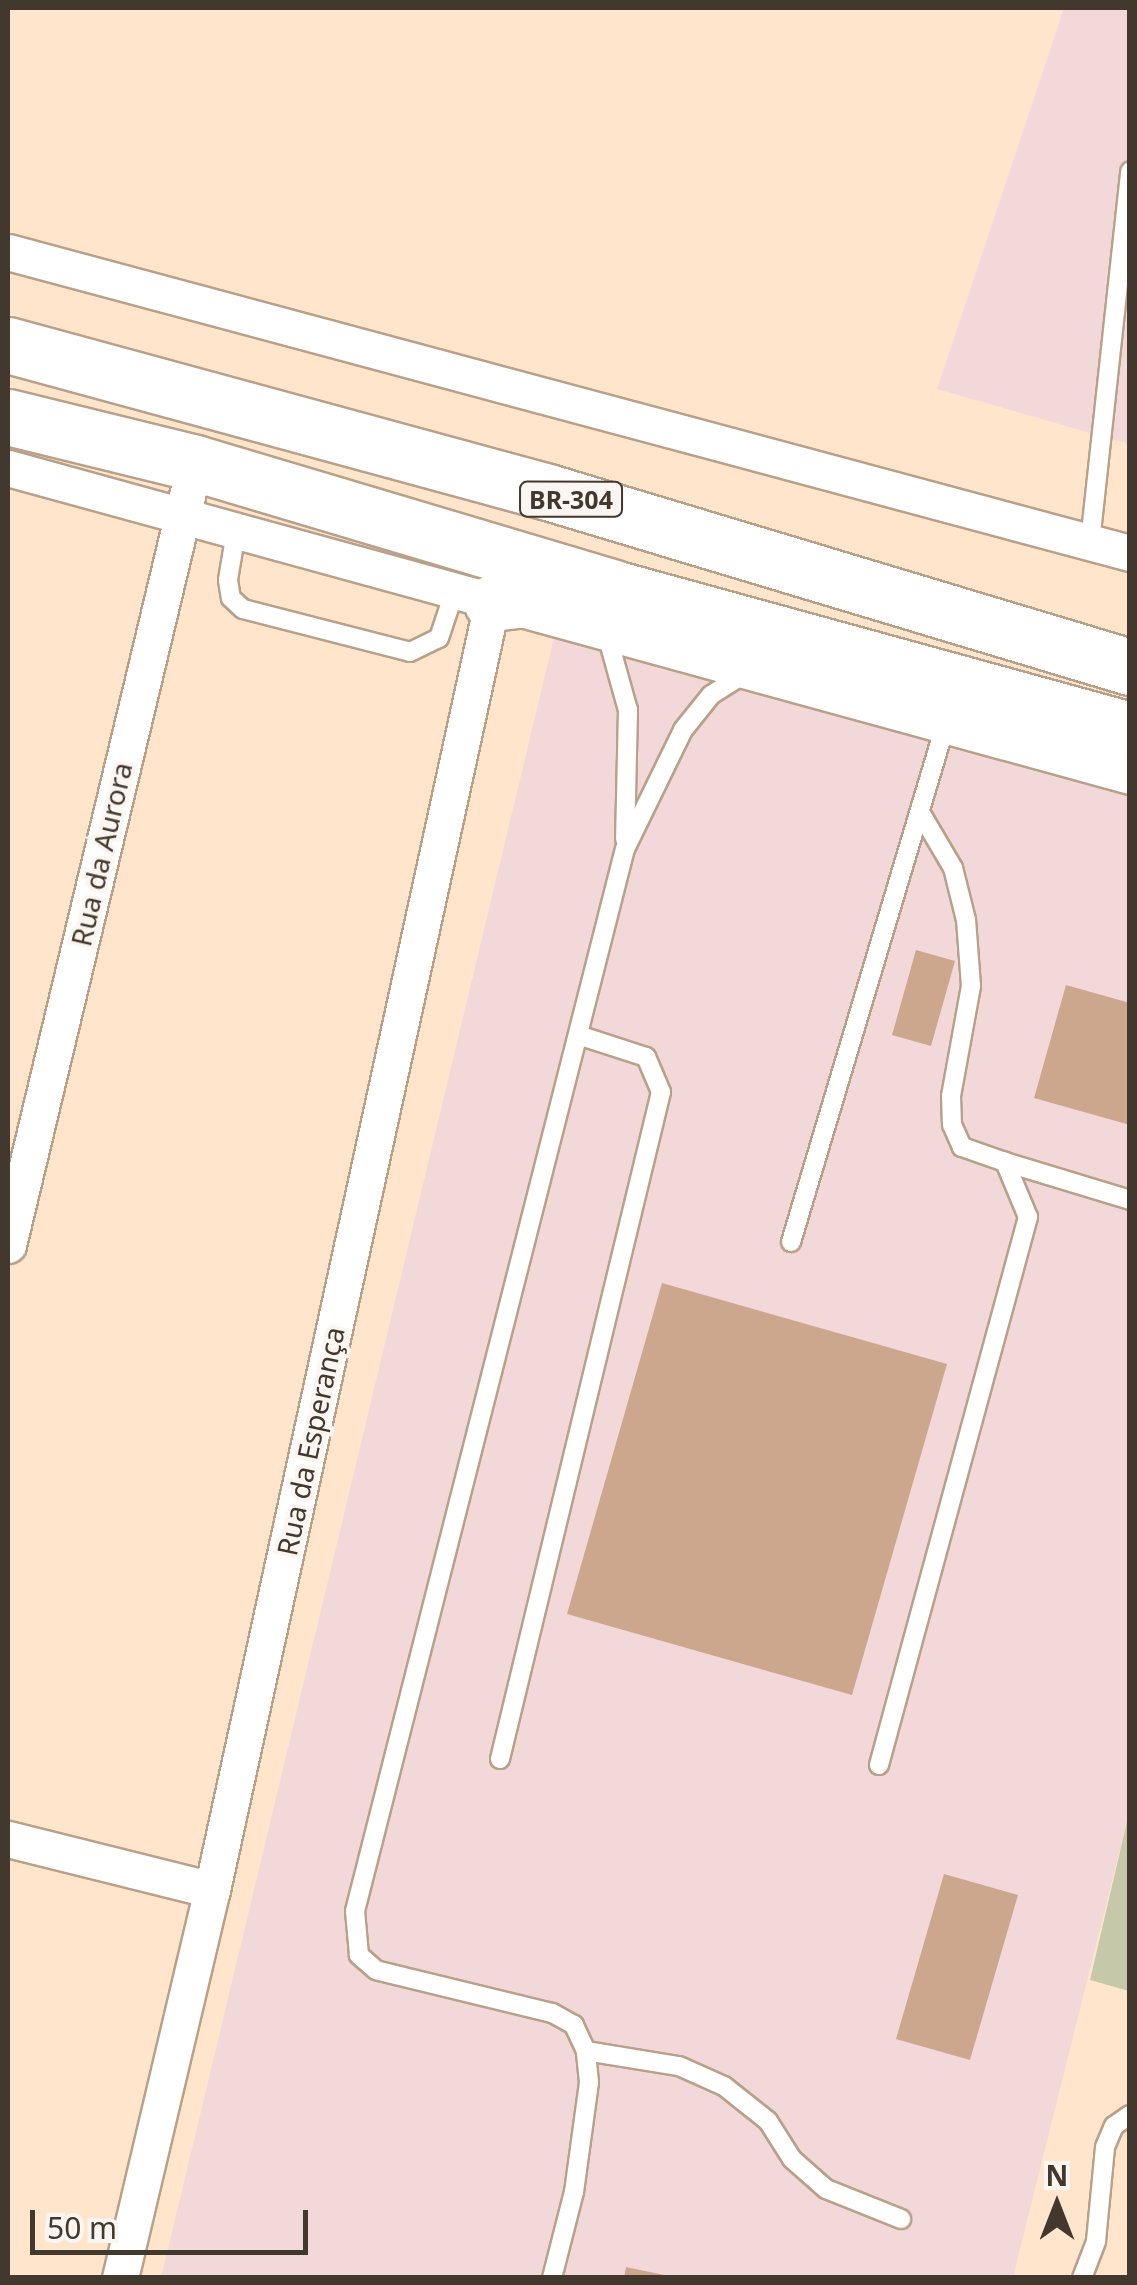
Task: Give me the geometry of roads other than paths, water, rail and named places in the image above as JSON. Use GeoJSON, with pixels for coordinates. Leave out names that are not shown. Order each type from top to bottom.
{"type":"FeatureCollection","features":[{"type":"Feature","properties":{"kind":"highway","name":"BR-304"},"geometry":{"type":"LineString","coordinates":[[8,346],[548,492],[1130,667]]}},
{"type":"Feature","properties":{"kind":"highway","name":"BR-304"},"geometry":{"type":"LineString","coordinates":[[8,416],[189,487],[610,612],[1130,730]]}},
{"type":"Feature","properties":{"kind":"highway"},"geometry":{"type":"LineString","coordinates":[[473,598],[610,612]]}},
{"type":"Feature","properties":{"kind":"street"},"geometry":{"type":"LineString","coordinates":[[8,252],[1130,553]]}},
{"type":"Feature","properties":{"kind":"street"},"geometry":{"type":"LineString","coordinates":[[8,468],[189,487],[236,532],[473,598]]}},
{"type":"Feature","properties":{"kind":"street","name":"Rua da Aurora"},"geometry":{"type":"LineString","coordinates":[[8,1245],[189,487]]}},
{"type":"Feature","properties":{"kind":"street","name":"Rua da Esperança"},"geometry":{"type":"LineString","coordinates":[[120,2278],[212,1890],[473,598]]}},
{"type":"Feature","properties":{"kind":"street"},"geometry":{"type":"LineString","coordinates":[[610,612],[747,673],[1130,776]]}},
{"type":"Feature","properties":{"kind":"street"},"geometry":{"type":"LineString","coordinates":[[8,1839],[212,1890]]}},
{"type":"Feature","properties":{"kind":"lane"},"geometry":{"type":"LineString","coordinates":[[1090,542],[1130,171]]}},
{"type":"Feature","properties":{"kind":"lane"},"geometry":{"type":"LineString","coordinates":[[236,532],[228,580],[231,598],[243,609],[410,652],[439,638],[473,598]]}},
{"type":"Feature","properties":{"kind":"lane"},"geometry":{"type":"LineString","coordinates":[[610,612],[628,710],[625,849]]}},
{"type":"Feature","properties":{"kind":"lane"},"geometry":{"type":"LineString","coordinates":[[552,2278],[574,2192],[589,2082],[586,2051],[574,2025],[552,2013],[376,1970],[359,1955],[354,1934],[625,849],[683,730],[711,695],[747,673]]}},
{"type":"Feature","properties":{"kind":"lane"},"geometry":{"type":"LineString","coordinates":[[790,1242],[946,726]]}},
{"type":"Feature","properties":{"kind":"lane"},"geometry":{"type":"LineString","coordinates":[[920,812],[953,868],[966,920],[971,986],[951,1096],[952,1125],[962,1148],[1130,1200]]}},
{"type":"Feature","properties":{"kind":"lane"},"geometry":{"type":"LineString","coordinates":[[500,1759],[661,1092],[646,1058],[578,1035]]}},
{"type":"Feature","properties":{"kind":"lane"},"geometry":{"type":"LineString","coordinates":[[880,1765],[1024,1240],[1022,1193],[1005,1162]]}},
{"type":"Feature","properties":{"kind":"lane"},"geometry":{"type":"LineString","coordinates":[[586,2051],[679,2066],[724,2086],[768,2121],[792,2159],[826,2189],[901,2220]]}},
{"type":"Feature","properties":{"kind":"lane"},"geometry":{"type":"LineString","coordinates":[[1082,2278],[1096,2241],[1105,2147],[1114,2126],[1130,2116]]}}]}
